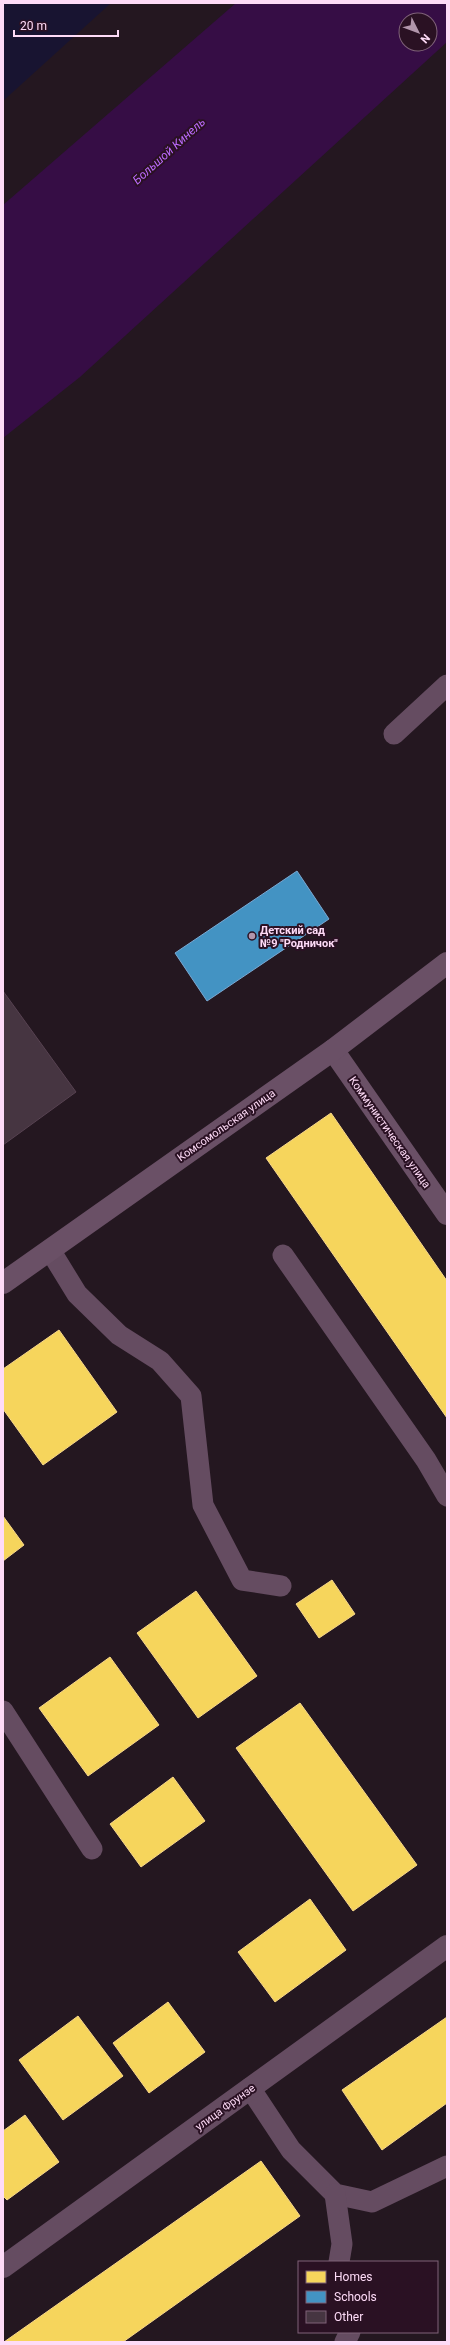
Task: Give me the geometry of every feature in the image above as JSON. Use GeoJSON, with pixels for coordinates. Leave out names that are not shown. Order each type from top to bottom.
{"type":"FeatureCollection","features":[{"type":"Feature","properties":{"kind":"main road","name":"Комсомольская улица"},"geometry":{"type":"LineString","coordinates":[[3,1283],[332,1050],[447,963]]}},
{"type":"Feature","properties":{"kind":"main road","name":"Коммунистическая улица"},"geometry":{"type":"LineString","coordinates":[[332,1050],[447,1214]]}},
{"type":"Feature","properties":{"kind":"street","name":"улица Фрунзе"},"geometry":{"type":"LineString","coordinates":[[3,2267],[447,1946]]}},
{"type":"Feature","properties":{"kind":"lane"},"geometry":{"type":"LineString","coordinates":[[394,734],[447,685]]}},
{"type":"Feature","properties":{"kind":"lane"},"geometry":{"type":"LineString","coordinates":[[50,1250],[77,1294],[119,1335],[160,1361],[191,1396],[203,1505],[242,1580],[281,1586]]}},
{"type":"Feature","properties":{"kind":"lane"},"geometry":{"type":"LineString","coordinates":[[283,1255],[426,1460],[447,1496]]}},
{"type":"Feature","properties":{"kind":"lane"},"geometry":{"type":"LineString","coordinates":[[3,1711],[92,1849]]}},
{"type":"Feature","properties":{"kind":"lane"},"geometry":{"type":"LineString","coordinates":[[250,2088],[292,2150],[335,2194],[372,2202],[447,2166]]}},
{"type":"Feature","properties":{"kind":"lane"},"geometry":{"type":"LineString","coordinates":[[335,2194],[342,2244],[339,2261]]}},
{"type":"Feature","properties":{"kind":"lane"},"geometry":{"type":"LineString","coordinates":[[345,2342],[350,2333]]}},
{"type":"Feature","properties":{"kind":"shaded area"},"geometry":{"type":"Polygon","coordinates":[[[3,3],[111,3],[3,101],[3,3]]]}},
{"type":"Feature","properties":{"kind":"water","name":"Большой Кинель"},"geometry":{"type":"Polygon","coordinates":[[[236,3],[447,3],[447,42],[438,50],[438,12],[398,12],[398,52],[436,52],[80,377],[3,438],[3,205],[236,3]]]}},
{"type":"Feature","properties":{"kind":"building: Homes"},"geometry":{"type":"Polygon","coordinates":[[[331,1113],[447,1281],[447,1418],[266,1158],[331,1113]]]}},
{"type":"Feature","properties":{"kind":"building: Homes"},"geometry":{"type":"Polygon","coordinates":[[[59,1330],[117,1412],[43,1465],[3,1409],[3,1369],[59,1330]]]}},
{"type":"Feature","properties":{"kind":"building: Homes"},"geometry":{"type":"Polygon","coordinates":[[[3,1516],[24,1545],[3,1561],[3,1516]]]}},
{"type":"Feature","properties":{"kind":"building: Homes"},"geometry":{"type":"Polygon","coordinates":[[[332,1580],[355,1614],[319,1638],[296,1604],[332,1580]]]}},
{"type":"Feature","properties":{"kind":"building: Homes"},"geometry":{"type":"Polygon","coordinates":[[[196,1591],[257,1676],[198,1718],[137,1633],[196,1591]]]}},
{"type":"Feature","properties":{"kind":"building: Homes"},"geometry":{"type":"Polygon","coordinates":[[[110,1657],[159,1725],[88,1776],[39,1708],[110,1657]]]}},
{"type":"Feature","properties":{"kind":"building: Homes"},"geometry":{"type":"Polygon","coordinates":[[[300,1703],[417,1865],[353,1911],[236,1748],[300,1703]]]}},
{"type":"Feature","properties":{"kind":"building: Homes"},"geometry":{"type":"Polygon","coordinates":[[[173,1777],[205,1821],[141,1867],[110,1824],[173,1777]]]}},
{"type":"Feature","properties":{"kind":"building: Homes"},"geometry":{"type":"Polygon","coordinates":[[[310,1899],[346,1950],[275,2002],[238,1952],[310,1899]]]}},
{"type":"Feature","properties":{"kind":"building: Homes"},"geometry":{"type":"Polygon","coordinates":[[[168,2002],[205,2052],[149,2093],[113,2043],[168,2002]]]}},
{"type":"Feature","properties":{"kind":"building: Homes"},"geometry":{"type":"Polygon","coordinates":[[[78,2016],[123,2076],[63,2120],[19,2060],[78,2016]]]}},
{"type":"Feature","properties":{"kind":"building: Homes"},"geometry":{"type":"Polygon","coordinates":[[[447,2017],[447,2103],[382,2150],[342,2090],[447,2017]]]}},
{"type":"Feature","properties":{"kind":"building: Homes"},"geometry":{"type":"Polygon","coordinates":[[[25,2115],[59,2162],[7,2200],[3,2196],[3,2131],[25,2115]]]}},
{"type":"Feature","properties":{"kind":"building: Homes"},"geometry":{"type":"Polygon","coordinates":[[[261,2161],[300,2216],[123,2342],[4,2342],[261,2161]]]}},
{"type":"Feature","properties":{"kind":"building: Schools","name":"Детский сад №9 \"Родничок\""},"geometry":{"type":"Polygon","coordinates":[[[297,871],[329,919],[207,1001],[175,953],[297,871]]]}},
{"type":"Feature","properties":{"kind":"building: Other"},"geometry":{"type":"Polygon","coordinates":[[[3,991],[76,1092],[3,1145],[3,991]]]}},
{"type":"Feature","properties":{"kind":"place","name":"Детский сад №9 \"Родничок\""},"geometry":{"type":"Point","coordinates":[252,936]}}]}
